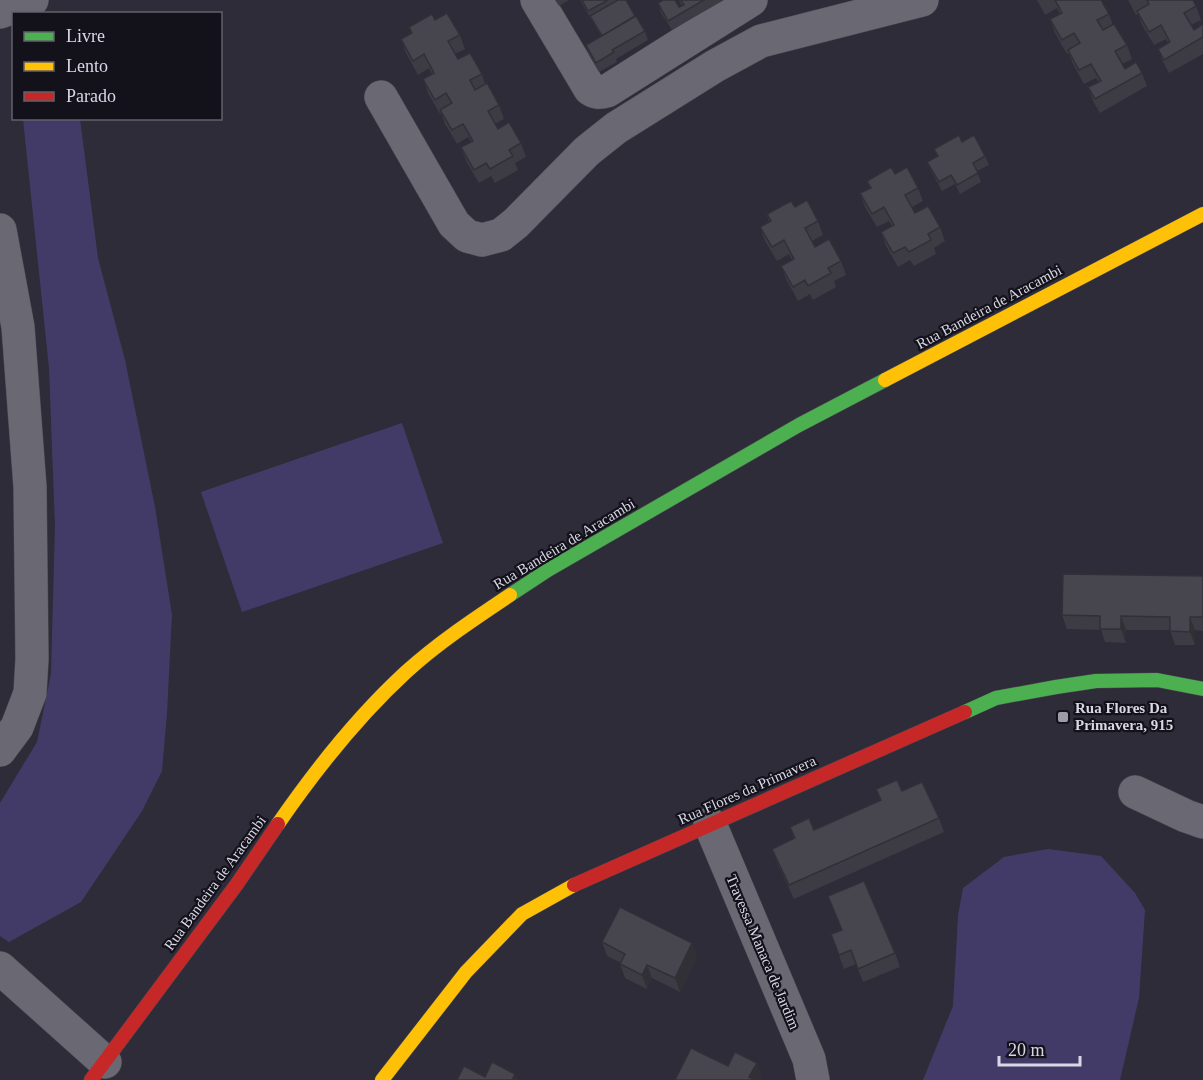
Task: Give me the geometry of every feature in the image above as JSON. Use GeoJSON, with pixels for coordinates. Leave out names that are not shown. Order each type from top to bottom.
{"type":"FeatureCollection","features":[{"type":"Feature","properties":{"kind":"main road","name":"Rua Bandeira de Aracambi"},"geometry":{"type":"LineString","coordinates":[[98,1071],[237,884],[304,786],[360,717],[407,671],[460,629],[548,570],[799,424],[1203,214]]}},
{"type":"Feature","properties":{"kind":"main road","name":"Rua Flores da Primavera"},"geometry":{"type":"LineString","coordinates":[[382,1080],[466,972],[522,914],[583,880],[996,698],[1050,686],[1116,680],[1160,680],[1203,689]]}},
{"type":"Feature","properties":{"kind":"street"},"geometry":{"type":"LineString","coordinates":[[0,12],[32,0]]}},
{"type":"Feature","properties":{"kind":"street"},"geometry":{"type":"LineString","coordinates":[[537,0],[590,89],[596,92],[606,91],[746,4],[761,41]]}},
{"type":"Feature","properties":{"kind":"street"},"geometry":{"type":"LineString","coordinates":[[381,97],[454,224],[467,236],[482,240],[501,235],[516,223],[587,151],[616,128],[715,66],[761,41],[922,0]]}},
{"type":"Feature","properties":{"kind":"street"},"geometry":{"type":"LineString","coordinates":[[0,230],[18,327],[30,487],[32,659],[30,693],[17,727],[0,750]]}},
{"type":"Feature","properties":{"kind":"street"},"geometry":{"type":"LineString","coordinates":[[1135,792],[1203,822]]}},
{"type":"Feature","properties":{"kind":"street","name":"Travessa Manaca de Jardim"},"geometry":{"type":"LineString","coordinates":[[710,824],[809,1059],[813,1080]]}},
{"type":"Feature","properties":{"kind":"street"},"geometry":{"type":"LineString","coordinates":[[0,968],[98,1071]]}},
{"type":"Feature","properties":{"kind":"shaded area"},"geometry":{"type":"Polygon","coordinates":[[[23,120],[80,120],[98,258],[125,360],[155,507],[172,615],[162,771],[142,811],[81,902],[9,942],[0,936],[0,803],[37,742],[51,674],[55,526],[49,368],[23,120]]]}},
{"type":"Feature","properties":{"kind":"shaded area"},"geometry":{"type":"Polygon","coordinates":[[[402,423],[443,543],[242,612],[201,492],[402,423]]]}},
{"type":"Feature","properties":{"kind":"shaded area"},"geometry":{"type":"Polygon","coordinates":[[[1048,849],[1101,856],[1135,893],[1145,910],[1139,998],[1120,1080],[923,1080],[953,1006],[958,916],[963,888],[1004,857],[1048,849]]]}},
{"type":"Feature","properties":{"kind":"building"},"geometry":{"type":"Polygon","coordinates":[[[582,0],[608,0],[588,11],[582,0]]]}},
{"type":"Feature","properties":{"kind":"building"},"geometry":{"type":"Polygon","coordinates":[[[618,0],[626,0],[635,16],[602,36],[590,16],[618,0]]]}},
{"type":"Feature","properties":{"kind":"building"},"geometry":{"type":"Polygon","coordinates":[[[663,0],[675,0],[679,7],[684,5],[681,0],[704,0],[668,21],[658,3],[663,0]]]}},
{"type":"Feature","properties":{"kind":"building"},"geometry":{"type":"Polygon","coordinates":[[[1055,0],[1101,0],[1109,14],[1097,20],[1103,30],[1114,24],[1127,45],[1115,51],[1125,69],[1136,62],[1142,73],[1095,99],[1088,87],[1101,81],[1091,64],[1079,70],[1068,50],[1080,43],[1074,33],[1062,40],[1050,19],[1062,13],[1055,0]]]}},
{"type":"Feature","properties":{"kind":"building"},"geometry":{"type":"Polygon","coordinates":[[[1147,0],[1193,0],[1196,6],[1184,13],[1194,30],[1203,24],[1203,37],[1164,60],[1158,49],[1170,42],[1161,25],[1149,32],[1137,11],[1149,4],[1147,0]]]}},
{"type":"Feature","properties":{"kind":"building"},"geometry":{"type":"Polygon","coordinates":[[[447,13],[460,35],[448,41],[458,59],[470,53],[482,74],[470,80],[475,90],[487,83],[499,105],[488,111],[498,129],[509,122],[521,143],[509,150],[513,156],[490,169],[486,163],[474,170],[461,147],[473,141],[463,124],[452,130],[440,110],[452,103],[446,93],[435,100],[423,79],[434,73],[424,54],[413,61],[401,39],[412,33],[409,27],[432,14],[435,20],[447,13]]]}},
{"type":"Feature","properties":{"kind":"building"},"geometry":{"type":"Polygon","coordinates":[[[636,16],[645,31],[612,50],[614,52],[596,63],[586,45],[636,16]]]}},
{"type":"Feature","properties":{"kind":"building"},"geometry":{"type":"Polygon","coordinates":[[[959,135],[962,142],[974,135],[985,156],[973,163],[978,173],[957,185],[951,175],[939,182],[927,162],[938,156],[934,149],[959,135]]]}},
{"type":"Feature","properties":{"kind":"building"},"geometry":{"type":"Polygon","coordinates":[[[891,167],[895,174],[907,167],[918,188],[905,195],[915,213],[928,206],[940,227],[928,234],[931,240],[909,252],[905,247],[893,253],[881,232],[894,225],[884,207],[872,214],[860,193],[871,188],[867,181],[891,167]]]}},
{"type":"Feature","properties":{"kind":"building"},"geometry":{"type":"Polygon","coordinates":[[[807,200],[818,221],[805,228],[815,247],[829,239],[841,261],[828,268],[831,273],[808,286],[805,280],[793,287],[781,266],[794,259],[784,240],[772,247],[760,227],[771,221],[767,214],[791,201],[795,207],[807,200]]]}},
{"type":"Feature","properties":{"kind":"building"},"geometry":{"type":"Polygon","coordinates":[[[1063,574],[1203,576],[1203,617],[1190,617],[1190,632],[1170,631],[1170,617],[1121,616],[1121,629],[1100,629],[1100,616],[1062,615],[1063,574]]]}},
{"type":"Feature","properties":{"kind":"building"},"geometry":{"type":"Polygon","coordinates":[[[897,780],[902,791],[922,782],[939,818],[789,885],[772,849],[795,838],[790,827],[809,818],[814,830],[881,800],[876,789],[897,780]]]}},
{"type":"Feature","properties":{"kind":"building"},"geometry":{"type":"Polygon","coordinates":[[[864,881],[895,953],[858,969],[851,950],[839,955],[831,934],[842,930],[828,896],[864,881]]]}},
{"type":"Feature","properties":{"kind":"building"},"geometry":{"type":"Polygon","coordinates":[[[620,907],[692,943],[675,978],[647,965],[642,975],[620,964],[625,954],[602,942],[620,907]]]}},
{"type":"Feature","properties":{"kind":"building"},"geometry":{"type":"Polygon","coordinates":[[[691,1048],[728,1066],[735,1052],[757,1063],[749,1077],[755,1080],[675,1080],[691,1048]]]}},
{"type":"Feature","properties":{"kind":"building"},"geometry":{"type":"Polygon","coordinates":[[[492,1062],[515,1074],[512,1080],[457,1080],[464,1066],[485,1077],[492,1062]]]}},
{"type":"Feature","properties":{"kind":"traffic: fast"},"geometry":{"type":"LineString","coordinates":[[510,595],[548,570],[799,425],[885,380]]}},
{"type":"Feature","properties":{"kind":"traffic: fast"},"geometry":{"type":"LineString","coordinates":[[965,712],[996,698],[1096,681],[1157,680],[1203,689]]}},
{"type":"Feature","properties":{"kind":"traffic: slow"},"geometry":{"type":"LineString","coordinates":[[885,380],[1203,214]]}},
{"type":"Feature","properties":{"kind":"traffic: slow"},"geometry":{"type":"LineString","coordinates":[[278,824],[338,744],[388,689],[443,641],[510,595]]}},
{"type":"Feature","properties":{"kind":"traffic: slow"},"geometry":{"type":"LineString","coordinates":[[382,1080],[466,972],[522,914],[574,885]]}},
{"type":"Feature","properties":{"kind":"traffic: jam"},"geometry":{"type":"LineString","coordinates":[[574,885],[965,712]]}},
{"type":"Feature","properties":{"kind":"traffic: jam"},"geometry":{"type":"LineString","coordinates":[[91,1080],[237,884],[278,824]]}},
{"type":"Feature","properties":{"kind":"place","name":"Rua Flores Da Primavera, 915"},"geometry":{"type":"Point","coordinates":[1063,717]}}]}
